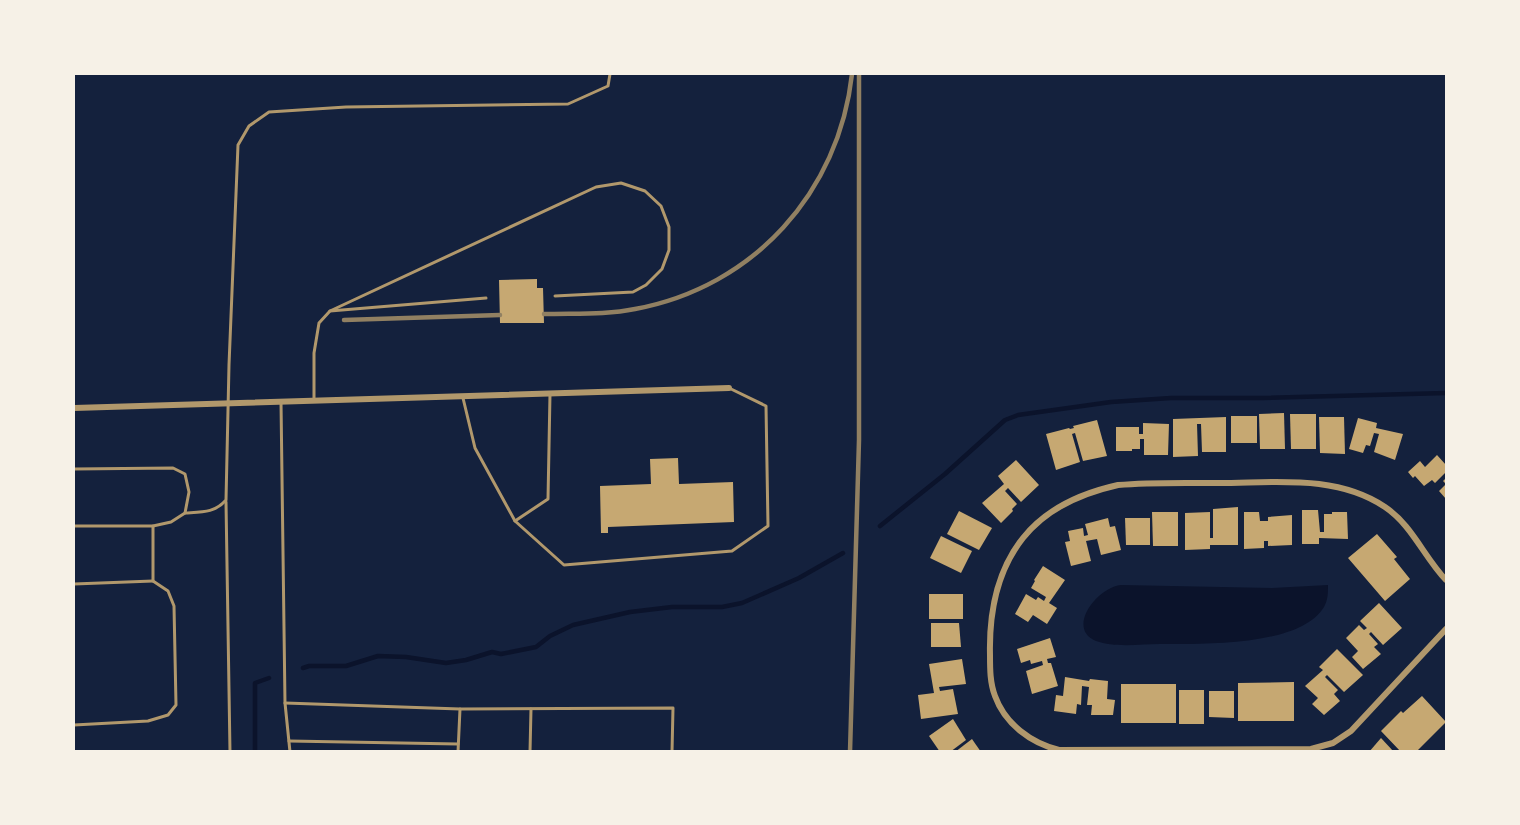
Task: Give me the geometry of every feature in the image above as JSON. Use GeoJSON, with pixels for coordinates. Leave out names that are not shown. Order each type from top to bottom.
{"type":"FeatureCollection","features":[{"type":"Feature","properties":{"kind":"street"},"geometry":{"type":"LineString","coordinates":[[74,408],[729,388]]}},
{"type":"Feature","properties":{"kind":"street"},"geometry":{"type":"LineString","coordinates":[[1446,580],[1394,514],[1370,498],[1345,488],[1308,483],[1118,485],[1095,491],[1060,507],[1035,526],[1015,549],[997,589],[990,629],[990,673],[994,696],[1006,716],[1018,729],[1048,747],[1072,752],[1298,750],[1323,747],[1351,731],[1446,629]]}},
{"type":"Feature","properties":{"kind":"lane"},"geometry":{"type":"LineString","coordinates":[[230,752],[226,500],[238,145],[249,126],[269,112],[346,107],[568,104],[608,86],[610,74]]}},
{"type":"Feature","properties":{"kind":"lane"},"geometry":{"type":"LineString","coordinates":[[314,401],[314,353],[319,323],[330,311],[596,187],[621,183],[645,191],[661,206],[669,227],[669,250],[662,269],[646,285],[633,292],[555,296]]}},
{"type":"Feature","properties":{"kind":"lane"},"geometry":{"type":"LineString","coordinates":[[330,311],[486,298]]}},
{"type":"Feature","properties":{"kind":"lane"},"geometry":{"type":"LineString","coordinates":[[463,397],[475,448],[515,521],[564,565],[732,551],[768,526],[766,406],[729,388]]}},
{"type":"Feature","properties":{"kind":"lane"},"geometry":{"type":"LineString","coordinates":[[515,521],[548,499],[550,394]]}},
{"type":"Feature","properties":{"kind":"lane"},"geometry":{"type":"LineString","coordinates":[[280,402],[285,703],[290,752]]}},
{"type":"Feature","properties":{"kind":"lane"},"geometry":{"type":"LineString","coordinates":[[74,469],[173,468],[185,474],[189,492],[185,513]]}},
{"type":"Feature","properties":{"kind":"lane"},"geometry":{"type":"LineString","coordinates":[[74,526],[153,526],[171,522],[185,513],[219,509],[226,500]]}},
{"type":"Feature","properties":{"kind":"lane"},"geometry":{"type":"LineString","coordinates":[[153,526],[153,581]]}},
{"type":"Feature","properties":{"kind":"lane"},"geometry":{"type":"LineString","coordinates":[[74,584],[153,581],[168,591],[174,606],[176,705],[168,715],[148,721],[74,725]]}},
{"type":"Feature","properties":{"kind":"lane"},"geometry":{"type":"LineString","coordinates":[[285,703],[460,709],[673,708],[672,752]]}},
{"type":"Feature","properties":{"kind":"lane"},"geometry":{"type":"LineString","coordinates":[[530,752],[531,708]]}},
{"type":"Feature","properties":{"kind":"lane"},"geometry":{"type":"LineString","coordinates":[[458,752],[460,709]]}},
{"type":"Feature","properties":{"kind":"lane"},"geometry":{"type":"LineString","coordinates":[[289,741],[458,744]]}},
{"type":"Feature","properties":{"kind":"water"},"geometry":{"type":"Polygon","coordinates":[[[1121,585],[1272,588],[1328,585],[1328,591],[1324,607],[1312,620],[1294,630],[1272,636],[1248,641],[1200,644],[1120,645],[1096,641],[1087,635],[1084,628],[1084,619],[1088,610],[1102,593],[1121,585]]]}},
{"type":"Feature","properties":{"kind":"building"},"geometry":{"type":"Polygon","coordinates":[[[537,279],[537,288],[543,288],[544,323],[500,323],[499,280],[537,279]]]}},
{"type":"Feature","properties":{"kind":"building"},"geometry":{"type":"Polygon","coordinates":[[[1284,413],[1285,449],[1260,449],[1259,414],[1284,413]]]}},
{"type":"Feature","properties":{"kind":"building"},"geometry":{"type":"Polygon","coordinates":[[[1290,414],[1316,414],[1316,449],[1291,449],[1290,414]]]}},
{"type":"Feature","properties":{"kind":"building"},"geometry":{"type":"Polygon","coordinates":[[[1231,416],[1257,416],[1257,443],[1231,443],[1231,416]]]}},
{"type":"Feature","properties":{"kind":"building"},"geometry":{"type":"Polygon","coordinates":[[[1226,417],[1226,452],[1202,452],[1201,424],[1197,424],[1198,456],[1173,457],[1173,419],[1226,417]]]}},
{"type":"Feature","properties":{"kind":"building"},"geometry":{"type":"Polygon","coordinates":[[[1319,417],[1344,417],[1345,454],[1320,453],[1319,417]]]}},
{"type":"Feature","properties":{"kind":"building"},"geometry":{"type":"Polygon","coordinates":[[[1358,418],[1377,423],[1376,428],[1403,434],[1395,460],[1374,452],[1379,434],[1374,433],[1370,446],[1366,445],[1363,453],[1349,449],[1358,418]]]}},
{"type":"Feature","properties":{"kind":"building"},"geometry":{"type":"Polygon","coordinates":[[[1097,420],[1107,456],[1083,461],[1075,433],[1072,434],[1080,462],[1056,470],[1046,434],[1097,420]]]}},
{"type":"Feature","properties":{"kind":"building"},"geometry":{"type":"Polygon","coordinates":[[[1143,423],[1169,424],[1168,455],[1144,455],[1144,439],[1140,439],[1140,449],[1116,451],[1116,427],[1139,427],[1139,434],[1143,434],[1143,423]]]}},
{"type":"Feature","properties":{"kind":"building"},"geometry":{"type":"Polygon","coordinates":[[[1437,455],[1446,465],[1446,472],[1435,483],[1432,480],[1424,486],[1408,472],[1420,461],[1425,467],[1437,455]]]}},
{"type":"Feature","properties":{"kind":"building"},"geometry":{"type":"Polygon","coordinates":[[[678,458],[679,484],[733,482],[734,522],[608,527],[608,533],[601,533],[600,486],[651,484],[650,459],[678,458]]]}},
{"type":"Feature","properties":{"kind":"building"},"geometry":{"type":"Polygon","coordinates":[[[1016,460],[1039,485],[1021,502],[1008,488],[1005,491],[1017,504],[1001,523],[982,503],[1004,484],[998,476],[1016,460]]]}},
{"type":"Feature","properties":{"kind":"building"},"geometry":{"type":"Polygon","coordinates":[[[1446,484],[1446,499],[1439,491],[1446,484]]]}},
{"type":"Feature","properties":{"kind":"building"},"geometry":{"type":"Polygon","coordinates":[[[1238,507],[1238,545],[1210,545],[1210,549],[1185,550],[1185,513],[1210,512],[1210,538],[1213,538],[1213,509],[1238,507]]]}},
{"type":"Feature","properties":{"kind":"building"},"geometry":{"type":"Polygon","coordinates":[[[1302,510],[1318,510],[1320,532],[1324,532],[1324,514],[1347,512],[1348,539],[1319,538],[1319,544],[1302,544],[1302,510]]]}},
{"type":"Feature","properties":{"kind":"building"},"geometry":{"type":"Polygon","coordinates":[[[959,511],[992,528],[979,550],[947,534],[959,511]]]}},
{"type":"Feature","properties":{"kind":"building"},"geometry":{"type":"Polygon","coordinates":[[[1152,512],[1178,512],[1178,546],[1153,546],[1152,512]]]}},
{"type":"Feature","properties":{"kind":"building"},"geometry":{"type":"Polygon","coordinates":[[[1244,512],[1259,512],[1260,521],[1268,521],[1268,517],[1292,515],[1292,545],[1268,546],[1268,541],[1264,541],[1264,548],[1244,549],[1244,512]]]}},
{"type":"Feature","properties":{"kind":"building"},"geometry":{"type":"Polygon","coordinates":[[[1108,518],[1110,527],[1115,526],[1121,550],[1101,555],[1097,539],[1086,541],[1091,561],[1071,566],[1065,542],[1070,541],[1068,531],[1083,528],[1084,536],[1088,535],[1085,524],[1108,518]]]}},
{"type":"Feature","properties":{"kind":"building"},"geometry":{"type":"Polygon","coordinates":[[[1125,518],[1150,518],[1150,545],[1126,545],[1125,518]]]}},
{"type":"Feature","properties":{"kind":"building"},"geometry":{"type":"Polygon","coordinates":[[[1377,534],[1397,557],[1394,559],[1410,579],[1385,601],[1348,558],[1377,534]]]}},
{"type":"Feature","properties":{"kind":"building"},"geometry":{"type":"Polygon","coordinates":[[[941,536],[972,551],[961,573],[930,558],[941,536]]]}},
{"type":"Feature","properties":{"kind":"building"},"geometry":{"type":"Polygon","coordinates":[[[1043,566],[1065,580],[1049,603],[1057,608],[1047,624],[1033,615],[1028,622],[1015,614],[1026,594],[1036,600],[1038,597],[1044,601],[1046,597],[1031,588],[1043,566]]]}},
{"type":"Feature","properties":{"kind":"building"},"geometry":{"type":"Polygon","coordinates":[[[929,594],[963,594],[963,619],[929,619],[929,594]]]}},
{"type":"Feature","properties":{"kind":"building"},"geometry":{"type":"Polygon","coordinates":[[[1379,603],[1402,628],[1383,645],[1371,632],[1369,634],[1378,644],[1374,647],[1381,654],[1363,669],[1352,657],[1358,651],[1346,638],[1359,625],[1364,630],[1367,628],[1360,621],[1379,603]]]}},
{"type":"Feature","properties":{"kind":"building"},"geometry":{"type":"Polygon","coordinates":[[[931,623],[959,623],[961,647],[931,647],[931,623]]]}},
{"type":"Feature","properties":{"kind":"building"},"geometry":{"type":"Polygon","coordinates":[[[1050,638],[1056,657],[1047,659],[1048,663],[1051,663],[1058,686],[1032,694],[1026,671],[1043,665],[1042,661],[1031,664],[1030,660],[1021,663],[1017,649],[1050,638]]]}},
{"type":"Feature","properties":{"kind":"building"},"geometry":{"type":"Polygon","coordinates":[[[1337,649],[1363,675],[1344,692],[1327,675],[1325,677],[1338,690],[1334,694],[1340,701],[1324,715],[1312,704],[1318,698],[1305,686],[1323,670],[1319,667],[1337,649]]]}},
{"type":"Feature","properties":{"kind":"building"},"geometry":{"type":"Polygon","coordinates":[[[962,659],[966,684],[939,687],[940,691],[953,689],[958,714],[921,719],[918,695],[934,693],[929,664],[962,659]]]}},
{"type":"Feature","properties":{"kind":"building"},"geometry":{"type":"Polygon","coordinates":[[[1065,677],[1108,681],[1107,699],[1115,700],[1113,715],[1091,715],[1092,705],[1087,705],[1089,687],[1082,686],[1081,705],[1077,704],[1076,714],[1054,711],[1056,695],[1063,696],[1065,677]]]}},
{"type":"Feature","properties":{"kind":"building"},"geometry":{"type":"Polygon","coordinates":[[[1294,682],[1294,721],[1238,721],[1238,683],[1294,682]]]}},
{"type":"Feature","properties":{"kind":"building"},"geometry":{"type":"Polygon","coordinates":[[[1121,684],[1176,684],[1176,723],[1121,723],[1121,684]]]}},
{"type":"Feature","properties":{"kind":"building"},"geometry":{"type":"Polygon","coordinates":[[[1179,690],[1204,690],[1204,724],[1179,724],[1179,690]]]}},
{"type":"Feature","properties":{"kind":"building"},"geometry":{"type":"Polygon","coordinates":[[[1209,691],[1234,691],[1234,718],[1209,717],[1209,691]]]}},
{"type":"Feature","properties":{"kind":"building"},"geometry":{"type":"Polygon","coordinates":[[[1422,696],[1446,722],[1416,752],[1401,752],[1381,731],[1401,711],[1403,713],[1422,696]]]}},
{"type":"Feature","properties":{"kind":"building"},"geometry":{"type":"Polygon","coordinates":[[[953,719],[966,740],[950,752],[940,752],[929,736],[953,719]]]}},
{"type":"Feature","properties":{"kind":"building"},"geometry":{"type":"Polygon","coordinates":[[[1381,738],[1394,752],[1369,752],[1381,738]]]}},
{"type":"Feature","properties":{"kind":"building"},"geometry":{"type":"Polygon","coordinates":[[[972,739],[981,752],[955,752],[972,739]]]}},
{"type":"Feature","properties":{"kind":"waterway"},"geometry":{"type":"LineString","coordinates":[[880,526],[945,474],[1005,420],[1018,415],[1111,402],[1171,398],[1446,393]]}},
{"type":"Feature","properties":{"kind":"waterway"},"geometry":{"type":"LineString","coordinates":[[303,668],[346,666],[378,656],[406,657],[446,663],[492,652],[501,654],[536,647],[550,636],[573,625],[630,612],[672,607],[722,607],[742,603],[799,578],[843,553]]}},
{"type":"Feature","properties":{"kind":"waterway"},"geometry":{"type":"LineString","coordinates":[[255,752],[255,683],[269,678]]}},
{"type":"Feature","properties":{"kind":"railway"},"geometry":{"type":"LineString","coordinates":[[544,314],[601,313],[635,309],[678,297],[717,280],[753,256],[783,228],[809,194],[829,157],[844,117],[852,74]]}},
{"type":"Feature","properties":{"kind":"railway"},"geometry":{"type":"LineString","coordinates":[[850,752],[859,440],[859,74]]}},
{"type":"Feature","properties":{"kind":"railway"},"geometry":{"type":"LineString","coordinates":[[344,320],[500,315]]}}]}
